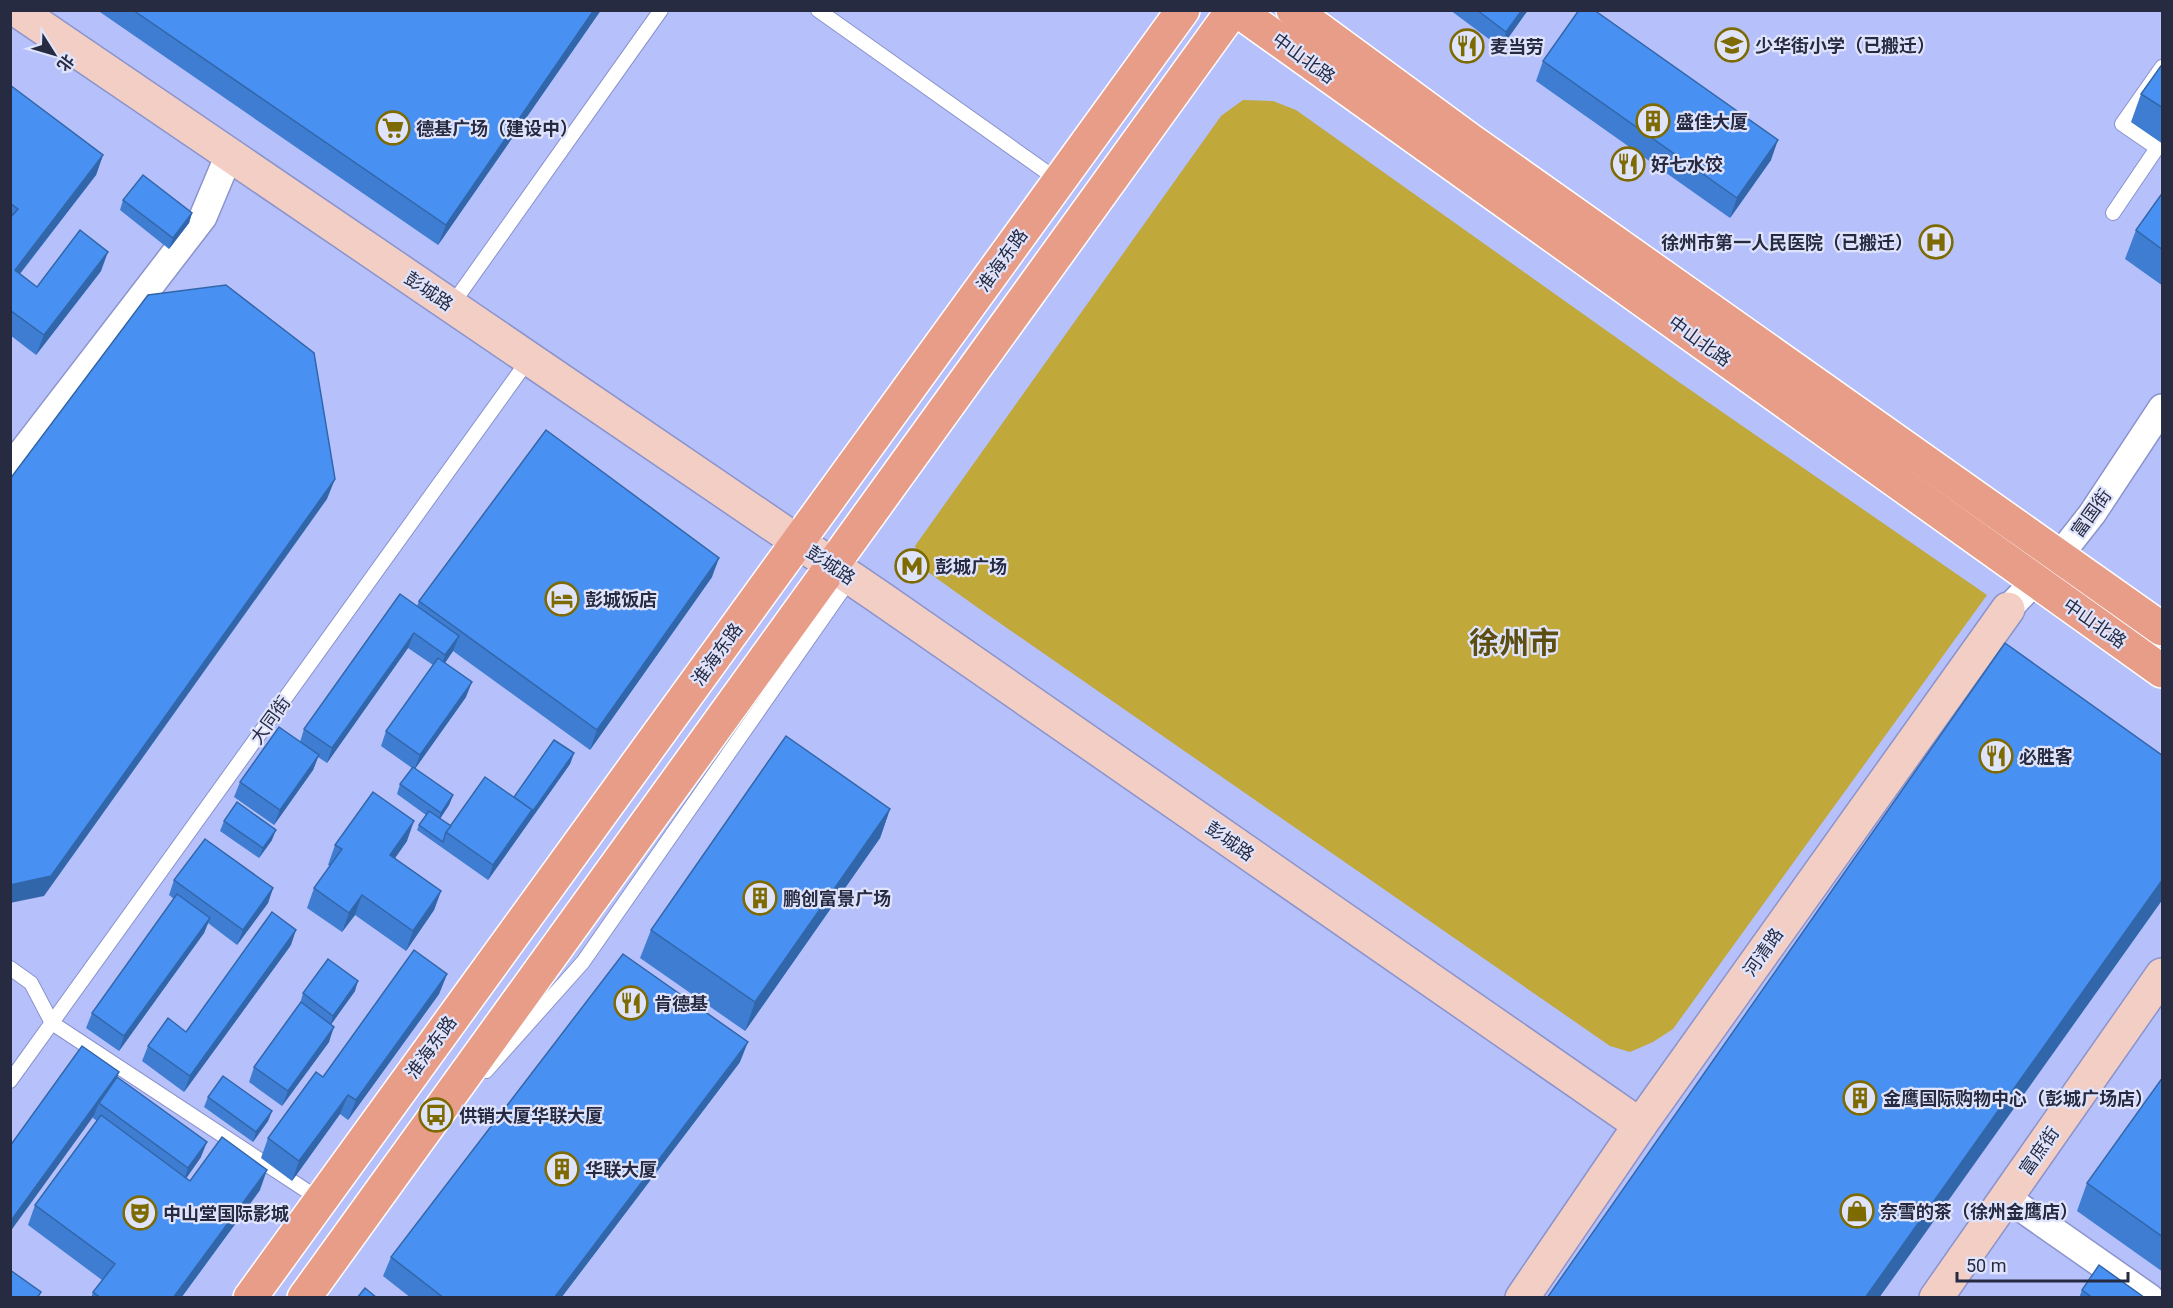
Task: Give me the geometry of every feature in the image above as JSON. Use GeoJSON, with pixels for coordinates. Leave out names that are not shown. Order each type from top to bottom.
{"type":"FeatureCollection","features":[{"type":"Feature","properties":{"kind":"main road","name":"淮海东路"},"geometry":{"type":"LineString","coordinates":[[250,1298],[1183,10]]}},
{"type":"Feature","properties":{"kind":"main road"},"geometry":{"type":"LineString","coordinates":[[304,1298],[842,572],[1235,10]]}},
{"type":"Feature","properties":{"kind":"main road","name":"中山北路"},"geometry":{"type":"LineString","coordinates":[[1235,10],[2163,671]]}},
{"type":"Feature","properties":{"kind":"main road","name":"中山北路"},"geometry":{"type":"LineString","coordinates":[[1293,10],[1470,140],[2163,629]]}},
{"type":"Feature","properties":{"kind":"street","name":"彭城路"},"geometry":{"type":"LineString","coordinates":[[17,10],[879,597],[1640,1125]]}},
{"type":"Feature","properties":{"kind":"street"},"geometry":{"type":"LineString","coordinates":[[10,468],[203,217],[229,155]]}},
{"type":"Feature","properties":{"kind":"street","name":"富国街"},"geometry":{"type":"LineString","coordinates":[[2008,609],[2036,581],[2092,514],[2163,408]]}},
{"type":"Feature","properties":{"kind":"street","name":"河清路"},"geometry":{"type":"LineString","coordinates":[[1522,1298],[1640,1125],[2008,609]]}},
{"type":"Feature","properties":{"kind":"street","name":"富庶街"},"geometry":{"type":"LineString","coordinates":[[1936,1298],[2163,975]]}},
{"type":"Feature","properties":{"kind":"street"},"geometry":{"type":"LineString","coordinates":[[2007,1198],[2150,1298]]}},
{"type":"Feature","properties":{"kind":"lane"},"geometry":{"type":"LineString","coordinates":[[451,306],[661,10]]}},
{"type":"Feature","properties":{"kind":"lane"},"geometry":{"type":"LineString","coordinates":[[818,10],[1060,181]]}},
{"type":"Feature","properties":{"kind":"lane"},"geometry":{"type":"LineString","coordinates":[[2113,213],[2157,148],[2122,124],[2163,67]]}},
{"type":"Feature","properties":{"kind":"lane","name":"大同街"},"geometry":{"type":"LineString","coordinates":[[10,1081],[529,359]]}},
{"type":"Feature","properties":{"kind":"lane"},"geometry":{"type":"LineString","coordinates":[[339,1272],[475,1083],[583,962],[842,572]]}},
{"type":"Feature","properties":{"kind":"lane"},"geometry":{"type":"LineString","coordinates":[[10,968],[31,983],[52,1023],[307,1191],[316,1207]]}},
{"type":"Feature","properties":{"kind":"shaded area","name":"彭城广场"},"geometry":{"type":"Polygon","coordinates":[[[1243,100],[1273,101],[1296,110],[1676,380],[1987,595],[1673,1029],[1653,1042],[1630,1052],[1610,1046],[981,610],[925,570],[915,546],[1221,116],[1243,100]]]}},
{"type":"Feature","properties":{"kind":"building","name":"德基广场（建设中）"},"geometry":{"type":"Polygon","coordinates":[[[133,10],[594,10],[446,225],[133,10]]]}},
{"type":"Feature","properties":{"kind":"building"},"geometry":{"type":"Polygon","coordinates":[[[1477,10],[1522,10],[1506,32],[1477,10]]]}},
{"type":"Feature","properties":{"kind":"building","name":"盛佳大厦"},"geometry":{"type":"Polygon","coordinates":[[[1579,10],[1594,10],[1778,140],[1737,198],[1543,61],[1579,10]]]}},
{"type":"Feature","properties":{"kind":"building"},"geometry":{"type":"Polygon","coordinates":[[[2163,63],[2163,108],[2141,94],[2163,63]]]}},
{"type":"Feature","properties":{"kind":"building"},"geometry":{"type":"Polygon","coordinates":[[[10,85],[103,155],[15,270],[37,287],[80,230],[108,252],[44,335],[10,310],[10,218],[18,209],[10,203],[10,85]]]}},
{"type":"Feature","properties":{"kind":"building"},"geometry":{"type":"Polygon","coordinates":[[[143,175],[192,213],[173,238],[123,200],[143,175]]]}},
{"type":"Feature","properties":{"kind":"building"},"geometry":{"type":"Polygon","coordinates":[[[2163,192],[2163,250],[2136,230],[2163,192]]]}},
{"type":"Feature","properties":{"kind":"building"},"geometry":{"type":"Polygon","coordinates":[[[226,285],[314,353],[335,479],[51,876],[10,885],[10,479],[148,295],[226,285]]]}},
{"type":"Feature","properties":{"kind":"building","name":"彭城饭店"},"geometry":{"type":"Polygon","coordinates":[[[546,430],[719,558],[597,730],[419,601],[546,430]]]}},
{"type":"Feature","properties":{"kind":"building"},"geometry":{"type":"Polygon","coordinates":[[[400,594],[459,636],[445,655],[414,633],[332,748],[304,729],[400,594]]]}},
{"type":"Feature","properties":{"kind":"building","name":"金鹰国际购物中心（彭城广场店）"},"geometry":{"type":"Polygon","coordinates":[[[2005,643],[2163,756],[2163,879],[1865,1298],[1547,1298],[2005,643]]]}},
{"type":"Feature","properties":{"kind":"building"},"geometry":{"type":"Polygon","coordinates":[[[438,658],[472,682],[420,755],[386,731],[438,658]]]}},
{"type":"Feature","properties":{"kind":"building"},"geometry":{"type":"Polygon","coordinates":[[[279,727],[319,755],[280,810],[240,782],[279,727]]]}},
{"type":"Feature","properties":{"kind":"building","name":"鹏创富景广场"},"geometry":{"type":"Polygon","coordinates":[[[786,736],[890,809],[755,1002],[651,930],[786,736]]]}},
{"type":"Feature","properties":{"kind":"building"},"geometry":{"type":"Polygon","coordinates":[[[554,740],[574,753],[530,815],[532,810],[514,797],[554,740]]]}},
{"type":"Feature","properties":{"kind":"building"},"geometry":{"type":"Polygon","coordinates":[[[413,767],[453,795],[441,813],[400,784],[413,767]]]}},
{"type":"Feature","properties":{"kind":"building"},"geometry":{"type":"Polygon","coordinates":[[[485,777],[532,810],[493,865],[446,832],[485,777]]]}},
{"type":"Feature","properties":{"kind":"building"},"geometry":{"type":"Polygon","coordinates":[[[373,792],[414,821],[390,855],[441,891],[413,931],[362,895],[349,913],[314,888],[342,849],[335,845],[373,792]]]}},
{"type":"Feature","properties":{"kind":"building"},"geometry":{"type":"Polygon","coordinates":[[[237,802],[276,830],[263,848],[224,821],[237,802]]]}},
{"type":"Feature","properties":{"kind":"building"},"geometry":{"type":"Polygon","coordinates":[[[429,811],[451,826],[443,842],[419,825],[429,811]]]}},
{"type":"Feature","properties":{"kind":"building"},"geometry":{"type":"Polygon","coordinates":[[[205,839],[273,888],[243,930],[174,880],[205,839]]]}},
{"type":"Feature","properties":{"kind":"building"},"geometry":{"type":"Polygon","coordinates":[[[177,894],[210,918],[124,1036],[92,1013],[177,894]]]}},
{"type":"Feature","properties":{"kind":"building"},"geometry":{"type":"Polygon","coordinates":[[[272,912],[296,930],[190,1076],[148,1046],[168,1018],[186,1032],[272,912]]]}},
{"type":"Feature","properties":{"kind":"building"},"geometry":{"type":"Polygon","coordinates":[[[414,950],[447,974],[356,1100],[348,1095],[299,1161],[268,1138],[316,1072],[323,1077],[414,950]]]}},
{"type":"Feature","properties":{"kind":"building","name":"华联大厦"},"geometry":{"type":"Polygon","coordinates":[[[623,954],[748,1042],[554,1298],[444,1298],[391,1257],[623,954]]]}},
{"type":"Feature","properties":{"kind":"building"},"geometry":{"type":"Polygon","coordinates":[[[328,959],[358,981],[333,1016],[303,993],[328,959]]]}},
{"type":"Feature","properties":{"kind":"building"},"geometry":{"type":"Polygon","coordinates":[[[301,1002],[334,1027],[288,1091],[254,1067],[301,1002]]]}},
{"type":"Feature","properties":{"kind":"building"},"geometry":{"type":"Polygon","coordinates":[[[82,1046],[119,1072],[10,1222],[10,1146],[82,1046]]]}},
{"type":"Feature","properties":{"kind":"building"},"geometry":{"type":"Polygon","coordinates":[[[223,1076],[272,1111],[256,1132],[208,1097],[223,1076]]]}},
{"type":"Feature","properties":{"kind":"building"},"geometry":{"type":"Polygon","coordinates":[[[117,1077],[207,1142],[188,1168],[99,1103],[117,1077]]]}},
{"type":"Feature","properties":{"kind":"building"},"geometry":{"type":"Polygon","coordinates":[[[2163,1077],[2163,1237],[2087,1183],[2163,1077]]]}},
{"type":"Feature","properties":{"kind":"building","name":"中山堂国际影城"},"geometry":{"type":"Polygon","coordinates":[[[101,1115],[190,1181],[222,1137],[267,1170],[173,1298],[101,1298],[93,1292],[115,1264],[35,1205],[101,1115]]]}},
{"type":"Feature","properties":{"kind":"building"},"geometry":{"type":"Polygon","coordinates":[[[2099,1265],[2145,1298],[2093,1298],[2082,1290],[2099,1265]]]}},
{"type":"Feature","properties":{"kind":"building"},"geometry":{"type":"Polygon","coordinates":[[[10,1270],[41,1292],[37,1298],[10,1298],[10,1270]]]}},
{"type":"Feature","properties":{"kind":"building"},"geometry":{"type":"Polygon","coordinates":[[[365,1288],[377,1298],[357,1298],[365,1288]]]}},
{"type":"Feature","properties":{"kind":"place","name":"少华街小学（已搬迁）"},"geometry":{"type":"Point","coordinates":[1732,45]}},
{"type":"Feature","properties":{"kind":"place","name":"麦当劳"},"geometry":{"type":"Point","coordinates":[1467,46]}},
{"type":"Feature","properties":{"kind":"place","name":"盛佳大厦"},"geometry":{"type":"Point","coordinates":[1653,121]}},
{"type":"Feature","properties":{"kind":"place","name":"德基广场（建设中）"},"geometry":{"type":"Point","coordinates":[393,128]}},
{"type":"Feature","properties":{"kind":"place","name":"好七水饺"},"geometry":{"type":"Point","coordinates":[1628,164]}},
{"type":"Feature","properties":{"kind":"place","name":"徐州市第一人民医院（已搬迁）"},"geometry":{"type":"Point","coordinates":[1936,242]}},
{"type":"Feature","properties":{"kind":"place","name":"彭城广场"},"geometry":{"type":"Point","coordinates":[912,566]}},
{"type":"Feature","properties":{"kind":"place","name":"彭城饭店"},"geometry":{"type":"Point","coordinates":[562,599]}},
{"type":"Feature","properties":{"kind":"place","name":"必胜客"},"geometry":{"type":"Point","coordinates":[1996,756]}},
{"type":"Feature","properties":{"kind":"place","name":"鹏创富景广场"},"geometry":{"type":"Point","coordinates":[760,898]}},
{"type":"Feature","properties":{"kind":"place","name":"肯德基"},"geometry":{"type":"Point","coordinates":[631,1003]}},
{"type":"Feature","properties":{"kind":"place","name":"金鹰国际购物中心（彭城广场店）"},"geometry":{"type":"Point","coordinates":[1860,1098]}},
{"type":"Feature","properties":{"kind":"place","name":"供销大厦华联大厦"},"geometry":{"type":"Point","coordinates":[436,1115]}},
{"type":"Feature","properties":{"kind":"place","name":"华联大厦"},"geometry":{"type":"Point","coordinates":[562,1169]}},
{"type":"Feature","properties":{"kind":"place","name":"奈雪的茶（徐州金鹰店）"},"geometry":{"type":"Point","coordinates":[1857,1211]}},
{"type":"Feature","properties":{"kind":"place","name":"中山堂国际影城"},"geometry":{"type":"Point","coordinates":[140,1213]}},
{"type":"Feature","properties":{"kind":"district","name":"徐州市"},"geometry":{"type":"Point","coordinates":[1514,642]}}]}
